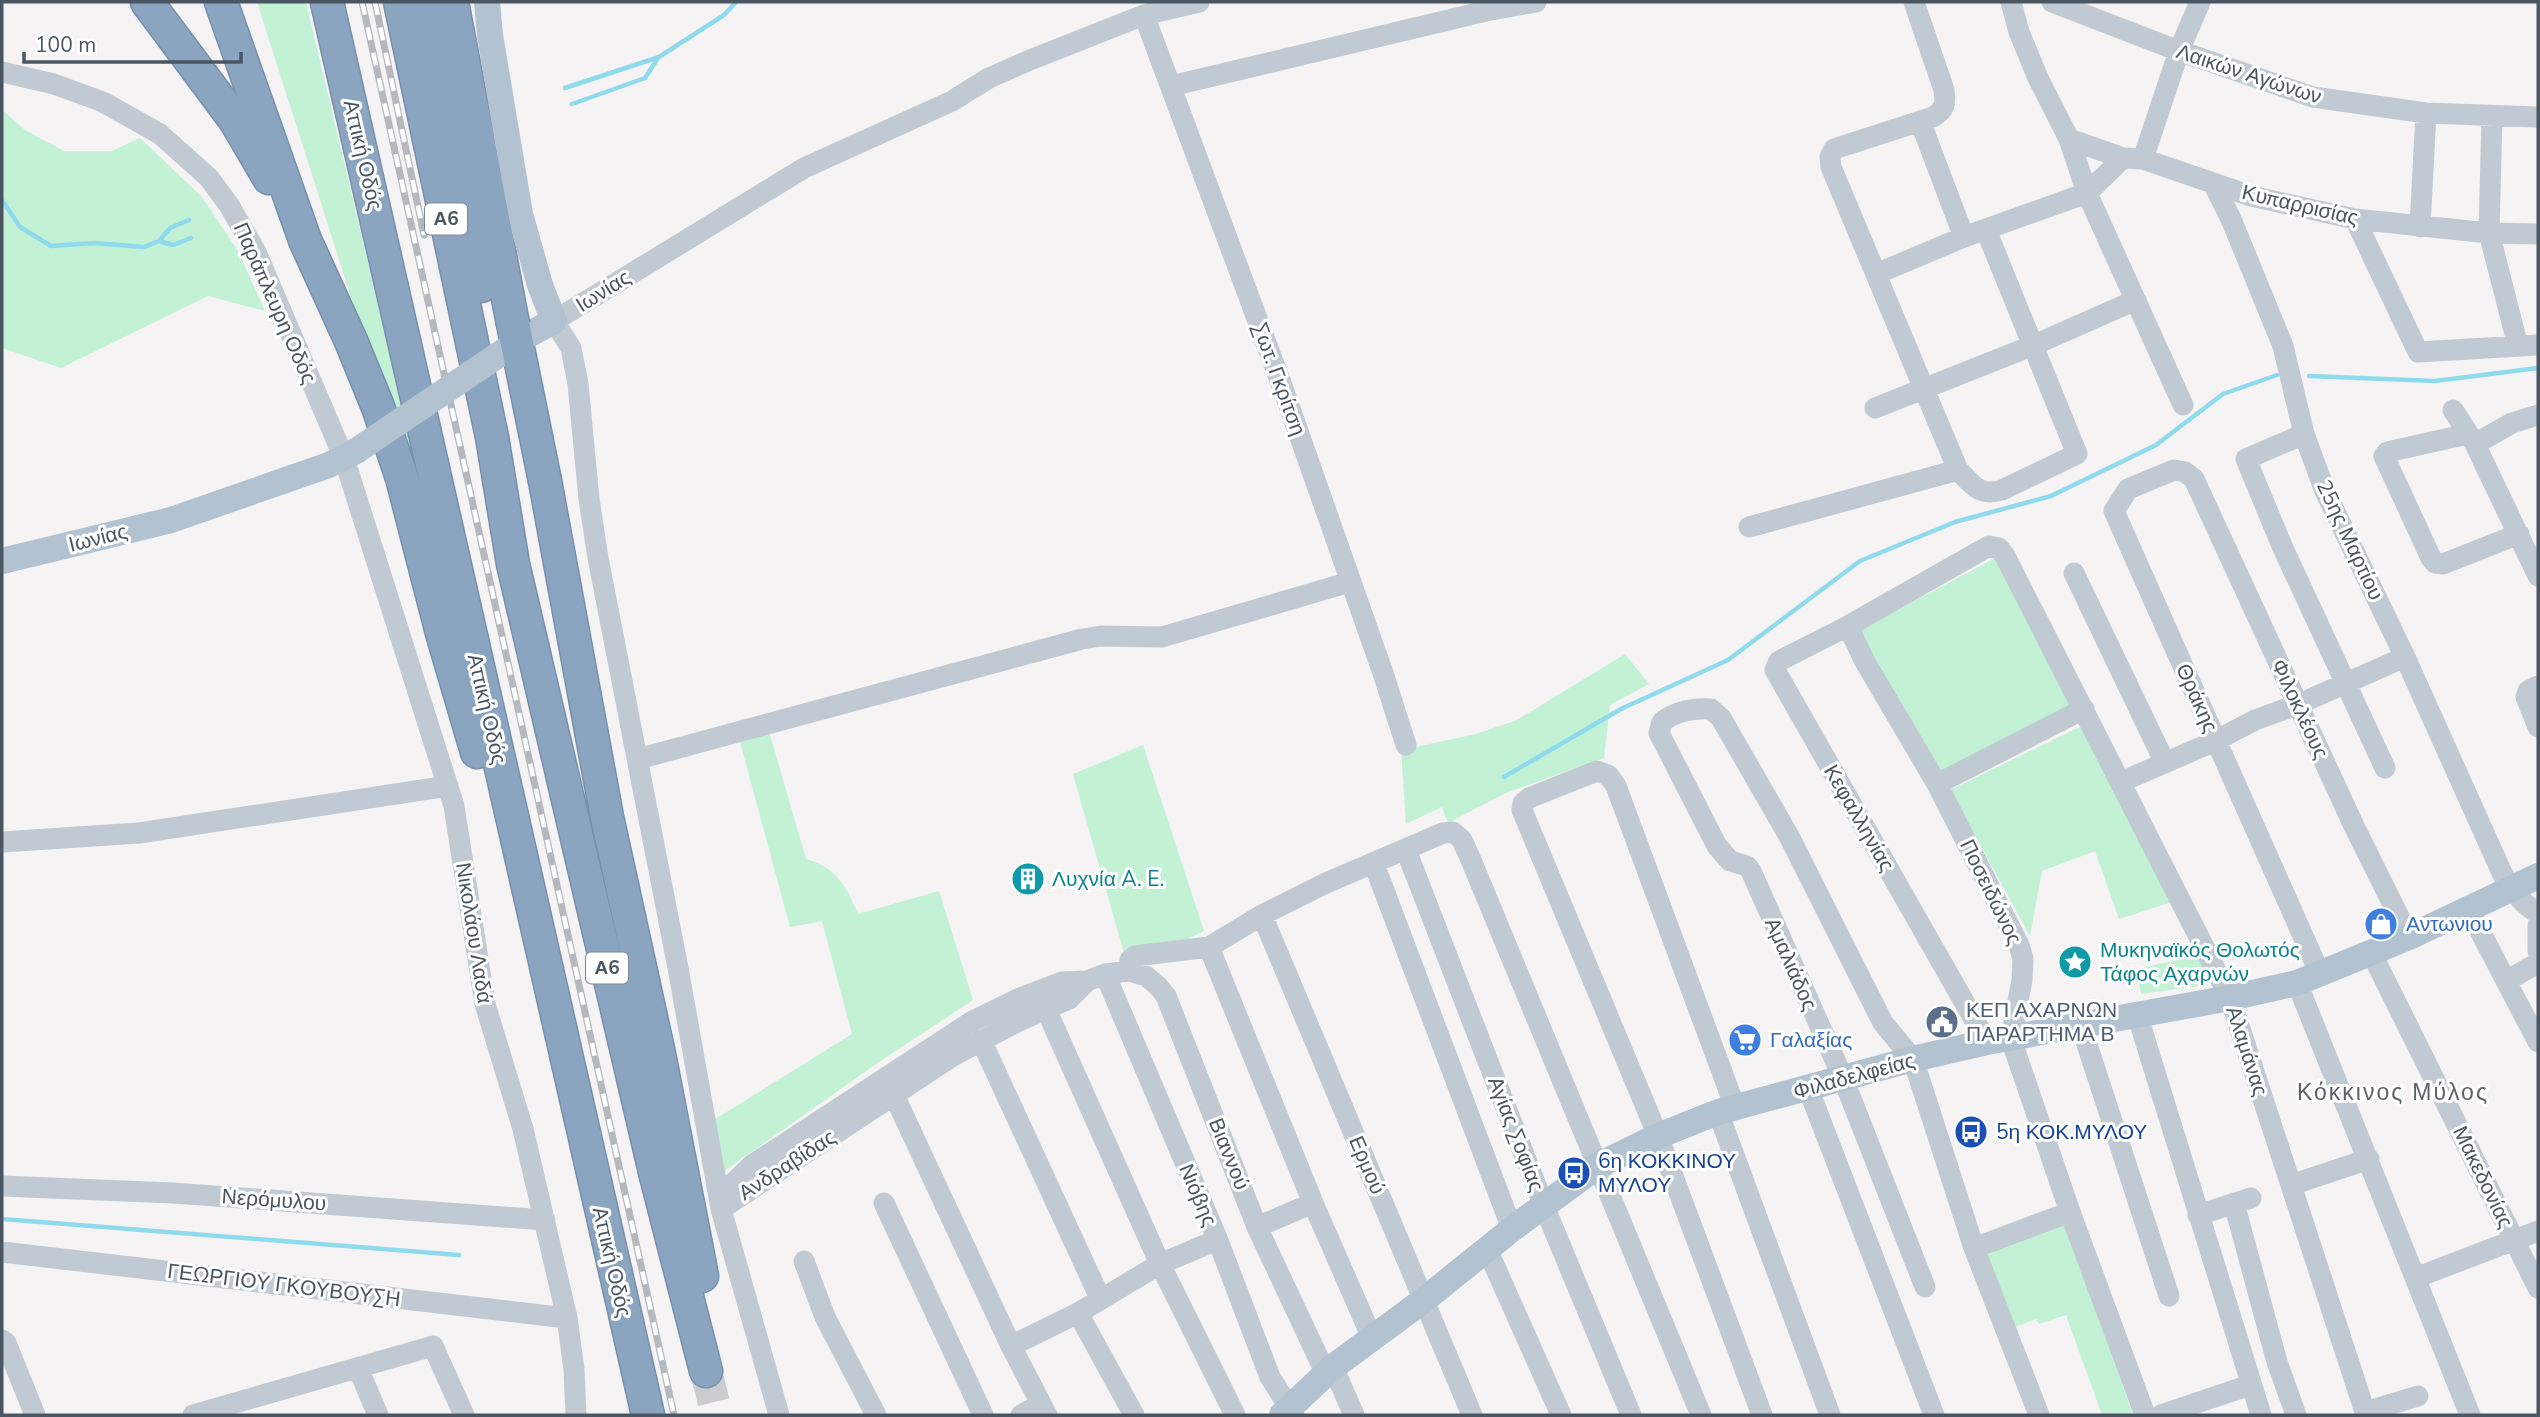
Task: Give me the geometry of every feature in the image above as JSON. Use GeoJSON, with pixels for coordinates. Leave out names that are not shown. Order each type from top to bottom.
{"type":"FeatureCollection","features":[{"type":"Feature","properties":{"kind":"highway"},"geometry":{"type":"LineString","coordinates":[[147,2],[235,120],[305,240]]}},
{"type":"Feature","properties":{"kind":"highway"},"geometry":{"type":"LineString","coordinates":[[221,2],[305,240],[378,407],[402,478],[442,633],[495,813],[531,908]]}},
{"type":"Feature","properties":{"kind":"highway","name":"Αττική Οδός"},"geometry":{"type":"LineString","coordinates":[[327,2],[648,1415]]}},
{"type":"Feature","properties":{"kind":"highway","name":"Α6"},"geometry":{"type":"LineString","coordinates":[[400,2],[492,437],[513,564],[655,1172],[706,1371],[708,1310],[659,1054],[607,817],[452,2]]}},
{"type":"Feature","properties":{"kind":"highway"},"geometry":{"type":"LineString","coordinates":[[433,2],[433,38],[441,88],[475,252],[490,346],[492,437]]}},
{"type":"Feature","properties":{"kind":"main road"},"geometry":{"type":"LineString","coordinates":[[487,2],[490,35],[520,214],[540,285],[554,321]]}},
{"type":"Feature","properties":{"kind":"main road","name":"Ιωνίας"},"geometry":{"type":"LineString","coordinates":[[2,561],[171,520],[350,455],[528,335],[554,321]]}},
{"type":"Feature","properties":{"kind":"main road","name":"Φιλαδελφείας"},"geometry":{"type":"LineString","coordinates":[[1289,1412],[1329,1371],[1424,1300],[1512,1229],[1599,1165],[1658,1136],[1727,1110],[1913,1059],[2230,998],[2309,978],[2372,954],[2538,876]]}},
{"type":"Feature","properties":{"kind":"street","name":"Ιωνίας"},"geometry":{"type":"LineString","coordinates":[[554,321],[804,168],[952,100],[1010,69],[1144,15],[1199,2]]}},
{"type":"Feature","properties":{"kind":"street"},"geometry":{"type":"LineString","coordinates":[[1171,86],[1486,11],[1536,2]]}},
{"type":"Feature","properties":{"kind":"street"},"geometry":{"type":"LineString","coordinates":[[1914,2],[1944,90],[1946,103],[1943,110],[1920,121],[1834,149],[1830,158],[1831,167],[1958,470],[1977,489],[1989,494],[2077,454],[1986,230]]}},
{"type":"Feature","properties":{"kind":"street"},"geometry":{"type":"LineString","coordinates":[[2011,2],[2019,32],[2038,78],[2069,139],[2087,193],[2183,405]]}},
{"type":"Feature","properties":{"kind":"street","name":"Λαικών Αγώνων"},"geometry":{"type":"LineString","coordinates":[[2052,2],[2179,51],[2313,97],[2426,113],[2538,117]]}},
{"type":"Feature","properties":{"kind":"street"},"geometry":{"type":"LineString","coordinates":[[1876,274],[1964,237],[2087,193],[2133,159],[2200,2]]}},
{"type":"Feature","properties":{"kind":"street","name":"Σωτ. Γκρίτση"},"geometry":{"type":"LineString","coordinates":[[1144,15],[1281,383],[1384,673],[1406,745]]}},
{"type":"Feature","properties":{"kind":"street","name":"Παράπλευρη Οδός"},"geometry":{"type":"LineString","coordinates":[[2,72],[54,84],[123,111],[169,140],[209,178],[229,205],[256,252],[350,455]]}},
{"type":"Feature","properties":{"kind":"street"},"geometry":{"type":"LineString","coordinates":[[2420,227],[2426,113]]}},
{"type":"Feature","properties":{"kind":"street"},"geometry":{"type":"LineString","coordinates":[[2355,219],[2418,352],[2528,346],[2489,233],[2492,116]]}},
{"type":"Feature","properties":{"kind":"street"},"geometry":{"type":"LineString","coordinates":[[1920,121],[1964,237]]}},
{"type":"Feature","properties":{"kind":"street","name":"Κυπαρρισίας"},"geometry":{"type":"LineString","coordinates":[[2069,139],[2251,196],[2355,219],[2489,233],[2538,234]]}},
{"type":"Feature","properties":{"kind":"street","name":"25ης Μαρτίου"},"geometry":{"type":"LineString","coordinates":[[2213,183],[2231,219],[2283,346],[2304,434],[2345,535],[2405,657],[2511,888]]}},
{"type":"Feature","properties":{"kind":"street"},"geometry":{"type":"LineString","coordinates":[[2231,219],[2251,196]]}},
{"type":"Feature","properties":{"kind":"street"},"geometry":{"type":"LineString","coordinates":[[1875,408],[2034,345],[2136,300]]}},
{"type":"Feature","properties":{"kind":"street"},"geometry":{"type":"LineString","coordinates":[[554,321],[571,348],[578,384],[589,499],[598,558],[678,968],[720,1209],[779,1415]]}},
{"type":"Feature","properties":{"kind":"street"},"geometry":{"type":"LineString","coordinates":[[2453,410],[2472,439],[2538,576]]}},
{"type":"Feature","properties":{"kind":"street"},"geometry":{"type":"LineString","coordinates":[[2519,534],[2443,564],[2435,563],[2384,456],[2387,452],[2472,439],[2538,415]]}},
{"type":"Feature","properties":{"kind":"street"},"geometry":{"type":"LineString","coordinates":[[2304,434],[2246,459],[2282,546],[2385,768]]}},
{"type":"Feature","properties":{"kind":"street","name":"Νικολάου Λαδά"},"geometry":{"type":"LineString","coordinates":[[350,455],[454,806],[485,1004],[523,1129],[567,1318],[574,1369],[576,1415]]}},
{"type":"Feature","properties":{"kind":"street"},"geometry":{"type":"LineString","coordinates":[[1749,527],[1958,470]]}},
{"type":"Feature","properties":{"kind":"street","name":"Θράκης"},"geometry":{"type":"LineString","coordinates":[[2193,479],[2185,472],[2174,470],[2128,489],[2114,511],[2216,741],[2309,978],[2369,1159],[2470,1415]]}},
{"type":"Feature","properties":{"kind":"street","name":"Φιλοκλέους"},"geometry":{"type":"LineString","coordinates":[[2193,479],[2409,937]]}},
{"type":"Feature","properties":{"kind":"street","name":"Αλαμάνας"},"geometry":{"type":"LineString","coordinates":[[1848,626],[1989,546],[1999,548],[2005,556],[2230,998],[2365,1414]]}},
{"type":"Feature","properties":{"kind":"street"},"geometry":{"type":"LineString","coordinates":[[2074,573],[2165,764]]}},
{"type":"Feature","properties":{"kind":"street"},"geometry":{"type":"LineString","coordinates":[[638,759],[1082,639],[1101,636],[1162,637],[1350,582]]}},
{"type":"Feature","properties":{"kind":"street","name":"Ποσειδώνος"},"geometry":{"type":"LineString","coordinates":[[1848,626],[1864,660],[1937,784],[2019,945],[2023,959],[2022,980],[1999,1041],[2070,1212],[2145,1415]]}},
{"type":"Feature","properties":{"kind":"street","name":"Κεφαλληνίας"},"geometry":{"type":"LineString","coordinates":[[1848,626],[1779,660],[1775,670],[1999,1041]]}},
{"type":"Feature","properties":{"kind":"street"},"geometry":{"type":"LineString","coordinates":[[2121,782],[2216,741],[2255,720],[2405,657]]}},
{"type":"Feature","properties":{"kind":"street"},"geometry":{"type":"LineString","coordinates":[[2538,685],[2528,691],[2526,697],[2538,727]]}},
{"type":"Feature","properties":{"kind":"street","name":"Αμαλιάδος"},"geometry":{"type":"LineString","coordinates":[[1913,1059],[1883,1023],[1790,838],[1721,718],[1712,709],[1701,709],[1676,713],[1662,722],[1659,733],[1717,846],[1730,862],[1742,864],[1751,871],[1843,1078],[1925,1287]]}},
{"type":"Feature","properties":{"kind":"street"},"geometry":{"type":"LineString","coordinates":[[1937,784],[2084,709]]}},
{"type":"Feature","properties":{"kind":"street"},"geometry":{"type":"LineString","coordinates":[[1762,1415],[1658,1136],[1522,810],[1523,803],[1529,797],[1597,771],[1608,775],[1616,786],[1830,1415]]}},
{"type":"Feature","properties":{"kind":"street"},"geometry":{"type":"LineString","coordinates":[[2,842],[139,833],[448,786]]}},
{"type":"Feature","properties":{"kind":"street"},"geometry":{"type":"LineString","coordinates":[[1096,978],[1129,971],[1130,960],[1135,956],[1209,947],[1262,915],[1326,883],[1443,833],[1453,832],[1462,841],[1471,860],[1701,1415]]}},
{"type":"Feature","properties":{"kind":"street","name":"Αγίας Σοφίας"},"geometry":{"type":"LineString","coordinates":[[1406,850],[1544,1206],[1631,1415]]}},
{"type":"Feature","properties":{"kind":"street"},"geometry":{"type":"LineString","coordinates":[[1374,864],[1512,1229]]}},
{"type":"Feature","properties":{"kind":"street"},"geometry":{"type":"LineString","coordinates":[[2511,888],[2538,913]]}},
{"type":"Feature","properties":{"kind":"street"},"geometry":{"type":"LineString","coordinates":[[2469,910],[2538,1042]]}},
{"type":"Feature","properties":{"kind":"street","name":"Ερμού"},"geometry":{"type":"LineString","coordinates":[[1262,915],[1472,1415]]}},
{"type":"Feature","properties":{"kind":"street"},"geometry":{"type":"LineString","coordinates":[[2538,925],[2538,951]]}},
{"type":"Feature","properties":{"kind":"street"},"geometry":{"type":"LineString","coordinates":[[1209,947],[1313,1203],[1372,1338]]}},
{"type":"Feature","properties":{"kind":"street","name":"Μακεδονίας"},"geometry":{"type":"LineString","coordinates":[[2372,954],[2538,1288]]}},
{"type":"Feature","properties":{"kind":"street"},"geometry":{"type":"LineString","coordinates":[[2506,981],[2538,963]]}},
{"type":"Feature","properties":{"kind":"street","name":"Βιαννού"},"geometry":{"type":"LineString","coordinates":[[1129,971],[1146,976],[1166,996],[1257,1227],[1354,1415]]}},
{"type":"Feature","properties":{"kind":"street","name":"Ανδραβίδας"},"geometry":{"type":"LineString","coordinates":[[720,1209],[981,1040],[1069,999],[1096,978]]}},
{"type":"Feature","properties":{"kind":"street","name":"Ανδραβίδας"},"geometry":{"type":"LineString","coordinates":[[720,1209],[732,1184],[752,1165],[971,1022],[1050,986],[1096,978]]}},
{"type":"Feature","properties":{"kind":"street","name":"Νιόβης"},"geometry":{"type":"LineString","coordinates":[[1096,978],[1217,1240],[1270,1377],[1289,1412]]}},
{"type":"Feature","properties":{"kind":"street"},"geometry":{"type":"LineString","coordinates":[[1046,1009],[1160,1264],[1235,1415]]}},
{"type":"Feature","properties":{"kind":"street"},"geometry":{"type":"LineString","coordinates":[[2137,1014],[2261,1415]]}},
{"type":"Feature","properties":{"kind":"street"},"geometry":{"type":"LineString","coordinates":[[2081,1026],[2169,1296]]}},
{"type":"Feature","properties":{"kind":"street"},"geometry":{"type":"LineString","coordinates":[[981,1040],[1100,1298]]}},
{"type":"Feature","properties":{"kind":"street"},"geometry":{"type":"LineString","coordinates":[[1913,1059],[1974,1248],[2039,1415]]}},
{"type":"Feature","properties":{"kind":"street"},"geometry":{"type":"LineString","coordinates":[[1808,1088],[1934,1415]]}},
{"type":"Feature","properties":{"kind":"street"},"geometry":{"type":"LineString","coordinates":[[894,1095],[1011,1346],[1044,1410],[1021,1415]]}},
{"type":"Feature","properties":{"kind":"street"},"geometry":{"type":"LineString","coordinates":[[708,1144],[724,1161],[734,1166],[752,1165]]}},
{"type":"Feature","properties":{"kind":"street"},"geometry":{"type":"LineString","coordinates":[[2291,1185],[2369,1159]]}},
{"type":"Feature","properties":{"kind":"street","name":"Νερόμυλου"},"geometry":{"type":"LineString","coordinates":[[2,1186],[173,1193],[545,1220]]}},
{"type":"Feature","properties":{"kind":"street"},"geometry":{"type":"LineString","coordinates":[[2198,1215],[2243,1200],[2277,1362],[2296,1415]]}},
{"type":"Feature","properties":{"kind":"street"},"geometry":{"type":"LineString","coordinates":[[884,1203],[983,1415]]}},
{"type":"Feature","properties":{"kind":"street"},"geometry":{"type":"LineString","coordinates":[[1257,1227],[1313,1203]]}},
{"type":"Feature","properties":{"kind":"street"},"geometry":{"type":"LineString","coordinates":[[1974,1248],[2070,1212]]}},
{"type":"Feature","properties":{"kind":"street"},"geometry":{"type":"LineString","coordinates":[[2415,1278],[2538,1231]]}},
{"type":"Feature","properties":{"kind":"street"},"geometry":{"type":"LineString","coordinates":[[1011,1346],[1078,1313],[1160,1264],[1217,1240]]}},
{"type":"Feature","properties":{"kind":"street"},"geometry":{"type":"LineString","coordinates":[[1487,1249],[1561,1415]]}},
{"type":"Feature","properties":{"kind":"street","name":"ΓΕΩΡΓΙΟΥ ΓΚΟΥΒΟΥΣΗ"},"geometry":{"type":"LineString","coordinates":[[2,1252],[567,1318]]}},
{"type":"Feature","properties":{"kind":"street"},"geometry":{"type":"LineString","coordinates":[[804,1261],[825,1317],[876,1415]]}},
{"type":"Feature","properties":{"kind":"street"},"geometry":{"type":"LineString","coordinates":[[1078,1313],[1134,1415]]}},
{"type":"Feature","properties":{"kind":"street"},"geometry":{"type":"LineString","coordinates":[[2,1340],[6,1343],[34,1415]]}},
{"type":"Feature","properties":{"kind":"street"},"geometry":{"type":"LineString","coordinates":[[193,1415],[433,1346],[464,1415]]}},
{"type":"Feature","properties":{"kind":"street"},"geometry":{"type":"LineString","coordinates":[[358,1368],[378,1415]]}},
{"type":"Feature","properties":{"kind":"street"},"geometry":{"type":"LineString","coordinates":[[2161,1415],[2250,1385]]}},
{"type":"Feature","properties":{"kind":"street"},"geometry":{"type":"LineString","coordinates":[[2365,1414],[2418,1396]]}},
{"type":"Feature","properties":{"kind":"green space"},"geometry":{"type":"Polygon","coordinates":[[[257,2],[306,2],[449,605],[257,2]]]}},
{"type":"Feature","properties":{"kind":"green space"},"geometry":{"type":"Polygon","coordinates":[[[2,110],[25,130],[64,151],[112,151],[140,138],[202,197],[238,251],[265,311],[208,296],[61,368],[2,348],[2,110]]]}},
{"type":"Feature","properties":{"kind":"green space"},"geometry":{"type":"Polygon","coordinates":[[[2003,554],[2077,706],[1940,775],[1859,630],[2003,554]]]}},
{"type":"Feature","properties":{"kind":"green space"},"geometry":{"type":"Polygon","coordinates":[[[1625,654],[1649,684],[1610,705],[1604,758],[1506,793],[1448,823],[1442,807],[1406,824],[1401,750],[1476,734],[1517,720],[1625,654]]]}},
{"type":"Feature","properties":{"kind":"green space"},"geometry":{"type":"Polygon","coordinates":[[[2088,723],[2175,901],[2119,919],[2095,851],[2042,871],[2030,936],[1950,790],[2088,723]]]}},
{"type":"Feature","properties":{"kind":"green space"},"geometry":{"type":"Polygon","coordinates":[[[769,731],[806,859],[826,867],[839,879],[858,914],[939,891],[973,1000],[879,1062],[713,1179],[704,1126],[852,1034],[822,921],[790,927],[739,738],[769,731]]]}},
{"type":"Feature","properties":{"kind":"green space"},"geometry":{"type":"Polygon","coordinates":[[[1143,745],[1204,931],[1175,945],[1124,953],[1073,774],[1143,745]]]}},
{"type":"Feature","properties":{"kind":"green space"},"geometry":{"type":"Polygon","coordinates":[[[2200,955],[2208,985],[2141,994],[2137,969],[2200,955]]]}},
{"type":"Feature","properties":{"kind":"green space"},"geometry":{"type":"Polygon","coordinates":[[[2063,1219],[2133,1415],[2102,1415],[2066,1315],[2039,1324],[2036,1319],[2013,1328],[1982,1247],[2063,1219]]]}},
{"type":"Feature","properties":{"kind":"waterway"},"geometry":{"type":"LineString","coordinates":[[565,88],[659,57],[724,15],[736,2]]}},
{"type":"Feature","properties":{"kind":"waterway"},"geometry":{"type":"LineString","coordinates":[[572,104],[645,78],[658,58]]}},
{"type":"Feature","properties":{"kind":"waterway"},"geometry":{"type":"LineString","coordinates":[[2,200],[20,227],[51,246],[94,243],[144,247],[159,241],[170,228],[189,220]]}},
{"type":"Feature","properties":{"kind":"waterway"},"geometry":{"type":"LineString","coordinates":[[159,241],[173,245],[191,238]]}},
{"type":"Feature","properties":{"kind":"waterway"},"geometry":{"type":"LineString","coordinates":[[2309,376],[2435,381],[2538,368]]}},
{"type":"Feature","properties":{"kind":"waterway"},"geometry":{"type":"LineString","coordinates":[[1504,777],[1621,709],[1728,660],[1860,561],[1955,522],[2051,496],[2156,445],[2223,394],[2277,375]]}},
{"type":"Feature","properties":{"kind":"waterway"},"geometry":{"type":"LineString","coordinates":[[2,1219],[459,1255]]}},
{"type":"Feature","properties":{"kind":"tunnel"},"geometry":{"type":"LineString","coordinates":[[706,1371],[717,1415]]}},
{"type":"Feature","properties":{"kind":"railway"},"geometry":{"type":"LineString","coordinates":[[362,2],[674,1415]]}},
{"type":"Feature","properties":{"kind":"railway"},"geometry":{"type":"LineString","coordinates":[[375,2],[424,235]]}},
{"type":"Feature","properties":{"kind":"place","name":"Λυχνία A. E."},"geometry":{"type":"Point","coordinates":[1028,879]}},
{"type":"Feature","properties":{"kind":"place","name":"Αντωνιου"},"geometry":{"type":"Point","coordinates":[2381,924]}},
{"type":"Feature","properties":{"kind":"place","name":"Μυκηναϊκός Θολωτός Τάφος Αχαρνών"},"geometry":{"type":"Point","coordinates":[2075,962]}},
{"type":"Feature","properties":{"kind":"place","name":"ΚΕΠ ΑΧΑΡΝΩΝ ΠΑΡΑΡΤΗΜΑ Β"},"geometry":{"type":"Point","coordinates":[1942,1022]}},
{"type":"Feature","properties":{"kind":"place","name":"Γαλαξίας"},"geometry":{"type":"Point","coordinates":[1745,1040]}},
{"type":"Feature","properties":{"kind":"place","name":"5η ΚΟΚ.ΜΥΛΟΥ"},"geometry":{"type":"Point","coordinates":[1971,1132]}},
{"type":"Feature","properties":{"kind":"place","name":"6η ΚΟΚΚΙΝΟΥ ΜΥΛΟΥ"},"geometry":{"type":"Point","coordinates":[1574,1173]}},
{"type":"Feature","properties":{"kind":"district","name":"Κόκκινος Μύλος"},"geometry":{"type":"Point","coordinates":[2393,1092]}}]}
